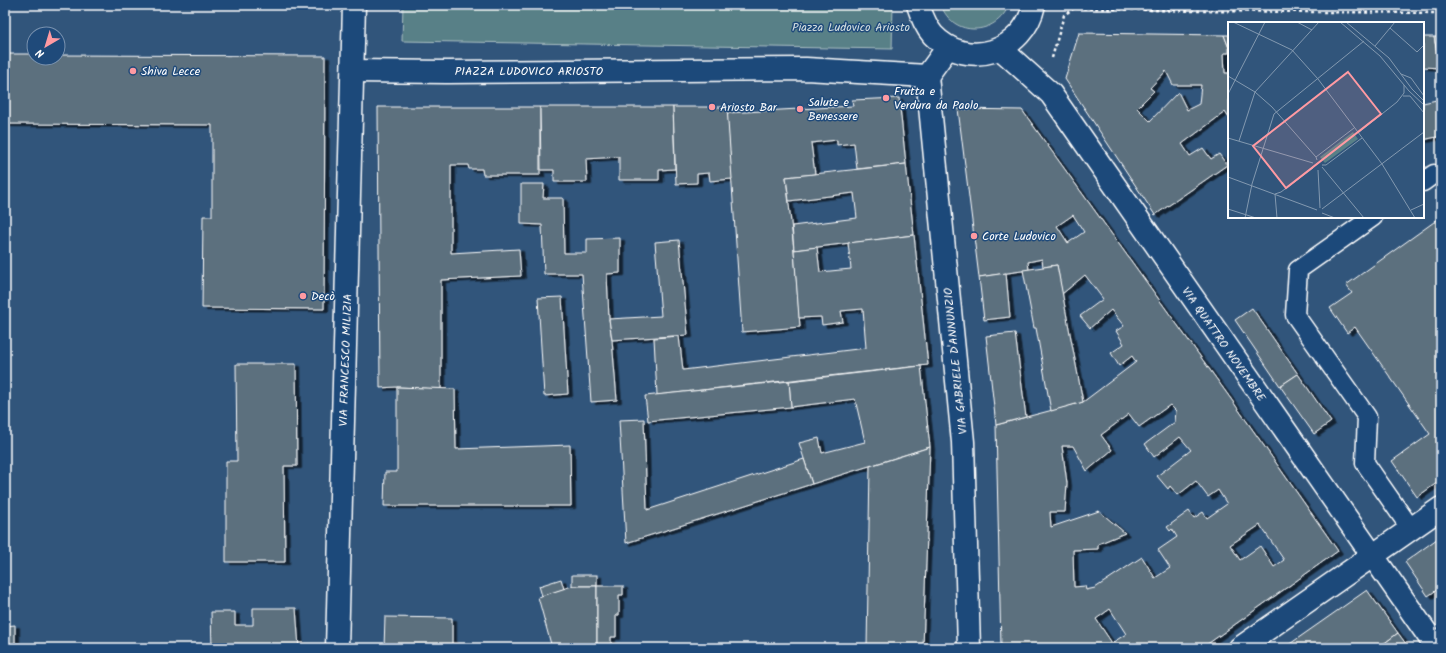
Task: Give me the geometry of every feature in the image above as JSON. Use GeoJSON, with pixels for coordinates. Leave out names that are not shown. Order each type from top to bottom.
{"type":"FeatureCollection","features":[{"type":"Feature","properties":{"kind":"street"},"geometry":{"type":"LineString","coordinates":[[353,72],[354,5]]}},
{"type":"Feature","properties":{"kind":"street"},"geometry":{"type":"LineString","coordinates":[[918,5],[923,22],[934,36],[948,47],[965,53],[984,54],[1001,49],[1014,40],[1026,28],[1034,5]]}},
{"type":"Feature","properties":{"kind":"street"},"geometry":{"type":"LineString","coordinates":[[927,76],[948,47]]}},
{"type":"Feature","properties":{"kind":"street","name":"VIA QUATTRO NOVEMBRE"},"geometry":{"type":"LineString","coordinates":[[1001,49],[1051,94],[1437,648]]}},
{"type":"Feature","properties":{"kind":"street","name":"PIAZZA LUDOVICO ARIOSTO"},"geometry":{"type":"LineString","coordinates":[[353,72],[806,69],[927,76]]}},
{"type":"Feature","properties":{"kind":"street","name":"VIA FRANCESCO MILIZIA"},"geometry":{"type":"LineString","coordinates":[[337,648],[353,72]]}},
{"type":"Feature","properties":{"kind":"street","name":"VIA GABRIELE D'ANNUNZIO"},"geometry":{"type":"LineString","coordinates":[[927,76],[963,442],[969,648]]}},
{"type":"Feature","properties":{"kind":"street"},"geometry":{"type":"LineString","coordinates":[[1240,648],[1441,508]]}},
{"type":"Feature","properties":{"kind":"lane"},"geometry":{"type":"LineString","coordinates":[[1372,218],[1298,270],[1295,315],[1367,418],[1365,463],[1411,529]]}},
{"type":"Feature","properties":{"kind":"path"},"geometry":{"type":"LineString","coordinates":[[1043,87],[1059,37],[1064,15],[1074,8],[1195,11],[1441,13]]}},
{"type":"Feature","properties":{"kind":"green space","name":"Piazza Ludovico Ariosto"},"geometry":{"type":"Polygon","coordinates":[[[403,5],[893,5],[892,49],[402,41],[403,5]]]}},
{"type":"Feature","properties":{"kind":"green space"},"geometry":{"type":"Polygon","coordinates":[[[941,5],[1009,5],[1003,15],[995,23],[975,29],[964,28],[955,23],[947,16],[941,5]]]}},
{"type":"Feature","properties":{"kind":"building"},"geometry":{"type":"Polygon","coordinates":[[[1079,33],[1224,35],[1228,45],[1228,53],[1224,53],[1225,73],[1228,73],[1228,116],[1225,112],[1182,144],[1190,156],[1203,148],[1211,159],[1219,154],[1227,165],[1155,215],[1065,79],[1079,33]],[[1166,71],[1150,88],[1154,91],[1137,108],[1150,121],[1178,92],[1187,110],[1199,104],[1201,85],[1173,85],[1166,71]]]}},
{"type":"Feature","properties":{"kind":"building"},"geometry":{"type":"Polygon","coordinates":[[[1224,35],[1228,35],[1228,45],[1224,35]]]}},
{"type":"Feature","properties":{"kind":"building"},"geometry":{"type":"Polygon","coordinates":[[[1424,37],[1434,37],[1440,68],[1424,67],[1424,37]]]}},
{"type":"Feature","properties":{"kind":"building"},"geometry":{"type":"Polygon","coordinates":[[[1434,37],[1441,37],[1441,68],[1440,68],[1434,37]]]}},
{"type":"Feature","properties":{"kind":"building"},"geometry":{"type":"Polygon","coordinates":[[[5,54],[26,54],[26,66],[66,66],[66,55],[325,56],[324,309],[202,308],[203,216],[212,216],[212,125],[5,124],[5,54]]]}},
{"type":"Feature","properties":{"kind":"building"},"geometry":{"type":"Polygon","coordinates":[[[899,98],[906,164],[857,169],[854,143],[837,145],[837,140],[811,143],[815,174],[786,177],[800,327],[742,332],[727,113],[853,106],[852,100],[899,98]]]}},
{"type":"Feature","properties":{"kind":"building"},"geometry":{"type":"Polygon","coordinates":[[[1441,99],[1441,136],[1424,140],[1424,103],[1441,99]]]}},
{"type":"Feature","properties":{"kind":"building"},"geometry":{"type":"Polygon","coordinates":[[[378,107],[540,107],[540,175],[483,175],[482,169],[469,169],[468,165],[451,165],[451,253],[519,249],[521,276],[441,280],[441,389],[397,387],[380,388],[378,107]]]}},
{"type":"Feature","properties":{"kind":"building"},"geometry":{"type":"Polygon","coordinates":[[[540,107],[673,107],[675,169],[659,170],[659,180],[619,180],[619,157],[586,159],[587,182],[554,182],[554,170],[541,170],[540,107]]]}},
{"type":"Feature","properties":{"kind":"building"},"geometry":{"type":"Polygon","coordinates":[[[673,107],[727,107],[732,179],[710,181],[709,173],[697,174],[697,183],[676,184],[673,107]]]}},
{"type":"Feature","properties":{"kind":"building"},"geometry":{"type":"Polygon","coordinates":[[[958,109],[1022,110],[1231,399],[1338,551],[1202,648],[1001,648],[996,425],[1083,402],[1136,362],[1132,356],[1119,366],[1111,353],[1124,344],[1116,331],[1124,326],[1111,310],[1090,328],[1080,316],[1103,299],[1085,275],[1062,294],[1057,265],[1043,267],[1042,259],[1028,262],[1029,270],[979,277],[958,109]],[[1073,215],[1057,226],[1068,243],[1084,232],[1073,215]],[[1170,405],[1139,427],[1129,414],[1101,435],[1112,450],[1087,471],[1073,446],[1062,446],[1067,483],[1065,512],[1050,512],[1051,527],[1099,511],[1125,533],[1098,544],[1098,549],[1073,550],[1074,587],[1085,586],[1086,590],[1095,588],[1142,557],[1155,578],[1170,568],[1158,550],[1177,537],[1172,529],[1170,531],[1167,527],[1189,511],[1194,518],[1203,512],[1207,518],[1227,504],[1218,490],[1208,497],[1196,481],[1178,495],[1170,486],[1168,489],[1157,476],[1191,450],[1180,437],[1154,457],[1145,444],[1175,422],[1176,411],[1170,405]],[[1260,525],[1230,545],[1240,560],[1260,546],[1274,567],[1284,560],[1260,525]],[[1110,609],[1096,619],[1112,643],[1126,634],[1110,609]]]}},
{"type":"Feature","properties":{"kind":"building"},"geometry":{"type":"Polygon","coordinates":[[[906,164],[914,235],[794,250],[792,226],[857,218],[854,193],[789,201],[786,177],[906,164]]]}},
{"type":"Feature","properties":{"kind":"building"},"geometry":{"type":"Polygon","coordinates":[[[521,184],[544,184],[543,198],[563,198],[564,253],[587,253],[587,239],[620,238],[620,273],[607,274],[609,319],[617,400],[591,402],[582,274],[544,274],[542,225],[521,224],[521,184]]]}},
{"type":"Feature","properties":{"kind":"building"},"geometry":{"type":"Polygon","coordinates":[[[1441,217],[1441,480],[1417,497],[1392,461],[1430,434],[1355,327],[1347,333],[1330,308],[1352,293],[1346,285],[1441,217]]]}},
{"type":"Feature","properties":{"kind":"building"},"geometry":{"type":"Polygon","coordinates":[[[914,235],[928,365],[657,395],[654,338],[679,336],[683,370],[866,348],[863,309],[841,311],[843,322],[822,325],[821,317],[799,318],[794,250],[817,247],[820,272],[851,269],[848,243],[914,235]]]}},
{"type":"Feature","properties":{"kind":"building"},"geometry":{"type":"Polygon","coordinates":[[[679,240],[688,335],[612,340],[609,319],[661,316],[655,242],[679,240]]]}},
{"type":"Feature","properties":{"kind":"building"},"geometry":{"type":"Polygon","coordinates":[[[1057,265],[1083,402],[1051,411],[1036,328],[1034,328],[1023,270],[1057,265]]]}},
{"type":"Feature","properties":{"kind":"building"},"geometry":{"type":"Polygon","coordinates":[[[1006,273],[1010,317],[984,320],[979,277],[1006,273]]]}},
{"type":"Feature","properties":{"kind":"building"},"geometry":{"type":"Polygon","coordinates":[[[562,297],[568,394],[544,396],[538,298],[562,297]]]}},
{"type":"Feature","properties":{"kind":"building"},"geometry":{"type":"Polygon","coordinates":[[[1252,308],[1298,374],[1280,386],[1235,320],[1252,308]]]}},
{"type":"Feature","properties":{"kind":"building"},"geometry":{"type":"Polygon","coordinates":[[[1015,333],[1026,417],[996,425],[986,336],[1015,333]]]}},
{"type":"Feature","properties":{"kind":"building"},"geometry":{"type":"Polygon","coordinates":[[[236,364],[296,364],[297,466],[284,466],[285,562],[226,562],[226,461],[237,461],[236,364]]]}},
{"type":"Feature","properties":{"kind":"building"},"geometry":{"type":"Polygon","coordinates":[[[921,366],[930,447],[812,484],[799,443],[819,438],[822,453],[865,442],[855,399],[791,407],[789,381],[921,366]]]}},
{"type":"Feature","properties":{"kind":"building"},"geometry":{"type":"Polygon","coordinates":[[[1298,374],[1331,422],[1314,434],[1280,386],[1298,374]]]}},
{"type":"Feature","properties":{"kind":"building"},"geometry":{"type":"Polygon","coordinates":[[[789,381],[791,407],[648,421],[645,396],[789,381]]]}},
{"type":"Feature","properties":{"kind":"building"},"geometry":{"type":"Polygon","coordinates":[[[397,387],[455,389],[456,449],[570,445],[571,506],[384,506],[385,472],[397,472],[397,387]]]}},
{"type":"Feature","properties":{"kind":"building"},"geometry":{"type":"Polygon","coordinates":[[[644,419],[647,510],[804,459],[812,484],[626,543],[619,420],[644,419]]]}},
{"type":"Feature","properties":{"kind":"building"},"geometry":{"type":"Polygon","coordinates":[[[930,447],[923,648],[867,648],[870,466],[930,447]]]}},
{"type":"Feature","properties":{"kind":"building"},"geometry":{"type":"Polygon","coordinates":[[[1441,536],[1441,587],[1428,596],[1405,562],[1441,536]]]}},
{"type":"Feature","properties":{"kind":"building"},"geometry":{"type":"Polygon","coordinates":[[[572,575],[597,575],[597,586],[572,586],[572,575]]]}},
{"type":"Feature","properties":{"kind":"building"},"geometry":{"type":"Polygon","coordinates":[[[561,579],[564,589],[542,596],[539,586],[561,579]]]}},
{"type":"Feature","properties":{"kind":"building"},"geometry":{"type":"Polygon","coordinates":[[[572,586],[597,586],[597,648],[552,648],[538,597],[572,586]]]}},
{"type":"Feature","properties":{"kind":"building"},"geometry":{"type":"Polygon","coordinates":[[[597,586],[623,586],[623,595],[619,595],[619,615],[616,615],[616,637],[611,637],[611,648],[597,648],[597,586]]]}},
{"type":"Feature","properties":{"kind":"building"},"geometry":{"type":"Polygon","coordinates":[[[1367,590],[1398,633],[1378,648],[1284,648],[1367,590]]]}},
{"type":"Feature","properties":{"kind":"building"},"geometry":{"type":"Polygon","coordinates":[[[253,608],[296,608],[299,648],[212,648],[211,612],[235,612],[235,625],[253,625],[253,608]]]}},
{"type":"Feature","properties":{"kind":"building"},"geometry":{"type":"Polygon","coordinates":[[[385,617],[452,618],[452,648],[384,648],[385,617]]]}},
{"type":"Feature","properties":{"kind":"building"},"geometry":{"type":"Polygon","coordinates":[[[15,625],[15,648],[5,648],[5,626],[15,625]]]}},
{"type":"Feature","properties":{"kind":"building"},"geometry":{"type":"Polygon","coordinates":[[[1398,633],[1409,648],[1378,648],[1398,633]]]}},
{"type":"Feature","properties":{"kind":"place","name":"Shiva Lecce"},"geometry":{"type":"Point","coordinates":[133,71]}},
{"type":"Feature","properties":{"kind":"place","name":"Frutta e Verdura da Paolo"},"geometry":{"type":"Point","coordinates":[886,98]}},
{"type":"Feature","properties":{"kind":"place","name":"Ariosto Bar"},"geometry":{"type":"Point","coordinates":[712,107]}},
{"type":"Feature","properties":{"kind":"place","name":"Salute e Benessere"},"geometry":{"type":"Point","coordinates":[800,109]}},
{"type":"Feature","properties":{"kind":"place","name":"Corte Ludovico"},"geometry":{"type":"Point","coordinates":[974,236]}},
{"type":"Feature","properties":{"kind":"place","name":"Decò"},"geometry":{"type":"Point","coordinates":[303,296]}}]}
